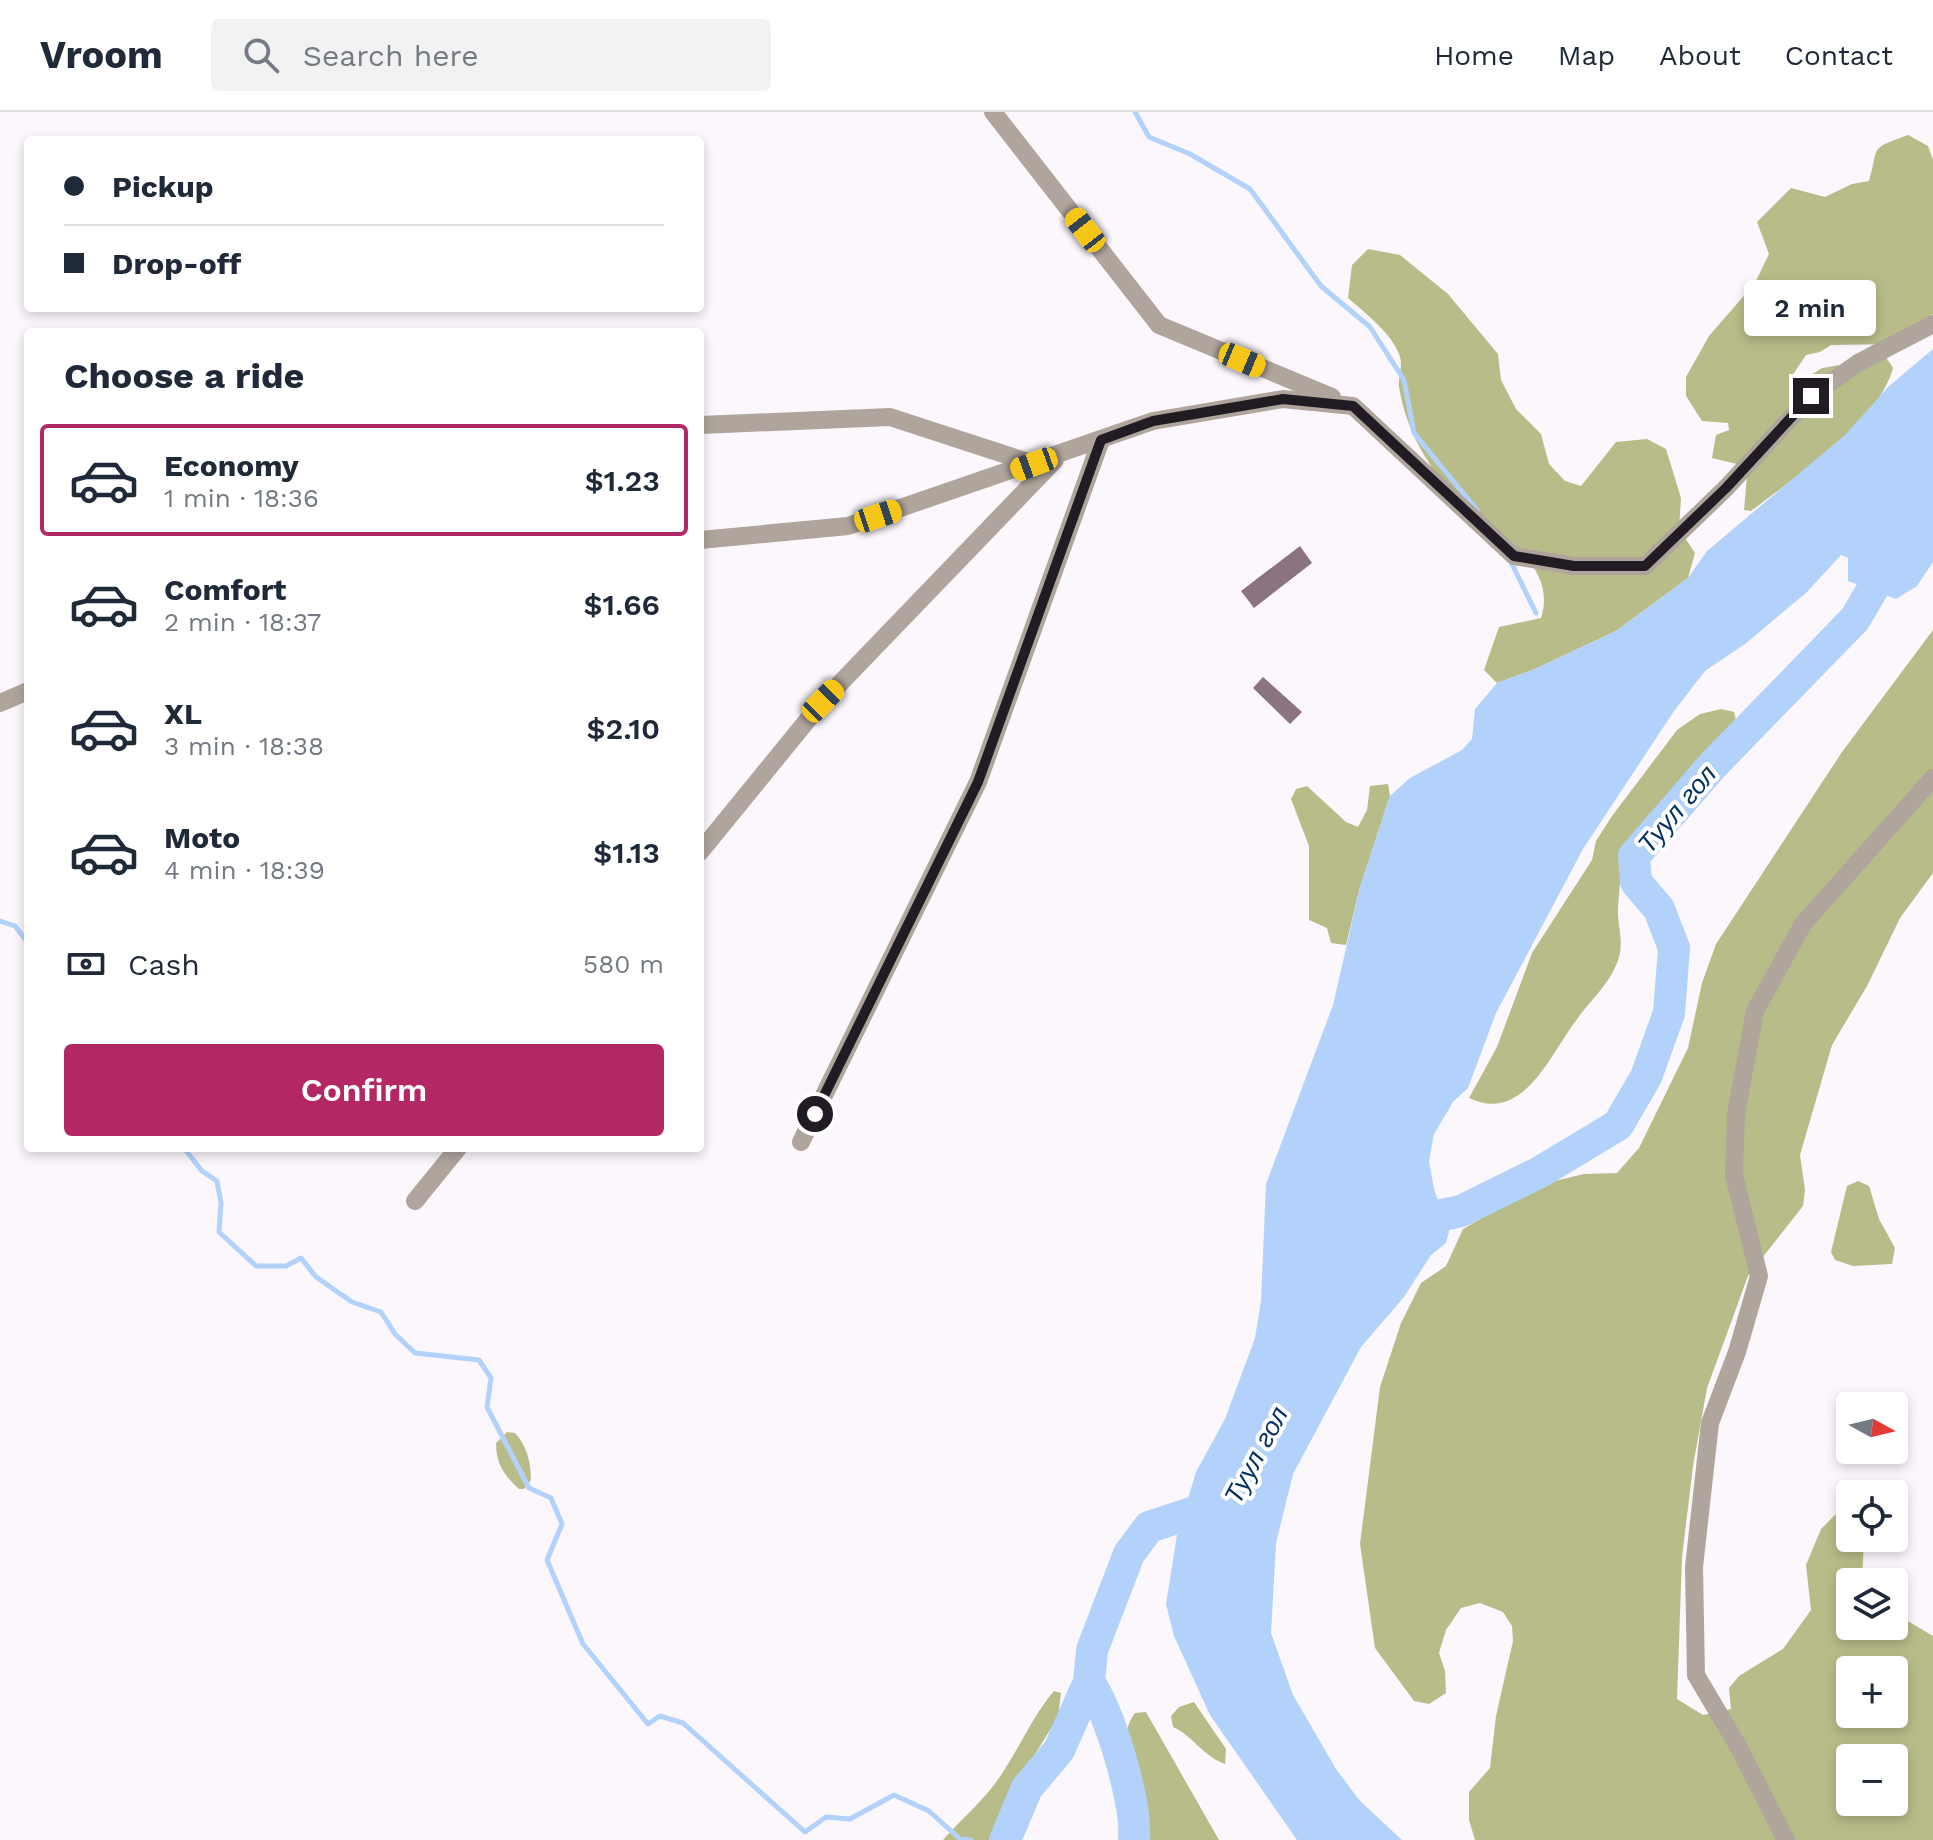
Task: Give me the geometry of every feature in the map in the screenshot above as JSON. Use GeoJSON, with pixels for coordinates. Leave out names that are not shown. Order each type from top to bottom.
{"type":"FeatureCollection","features":[{"type":"Feature","properties":{"kind":"street"},"geometry":{"type":"LineString","coordinates":[[993,112],[1159,325],[1353,406],[1514,556],[1574,566],[1645,566],[1726,488],[1811,396],[1858,363],[1933,324]]}},
{"type":"Feature","properties":{"kind":"street"},"geometry":{"type":"LineString","coordinates":[[704,540],[848,526],[1153,421],[1283,399],[1353,406]]}},
{"type":"Feature","properties":{"kind":"street"},"geometry":{"type":"LineString","coordinates":[[704,425],[890,417],[1034,464]]}},
{"type":"Feature","properties":{"kind":"street"},"geometry":{"type":"LineString","coordinates":[[801,1142],[978,782],[1101,440]]}},
{"type":"Feature","properties":{"kind":"street"},"geometry":{"type":"LineString","coordinates":[[704,847],[823,701],[1060,455]]}},
{"type":"Feature","properties":{"kind":"street"},"geometry":{"type":"LineString","coordinates":[[0,703],[24,693]]}},
{"type":"Feature","properties":{"kind":"street"},"geometry":{"type":"LineString","coordinates":[[1786,1840],[1738,1746],[1696,1675],[1694,1567],[1710,1423],[1737,1352],[1759,1276],[1734,1175],[1736,1114],[1755,1011],[1803,924],[1933,778]]}},
{"type":"Feature","properties":{"kind":"street"},"geometry":{"type":"LineString","coordinates":[[415,1201],[455,1152]]}},
{"type":"Feature","properties":{"kind":"green space"},"geometry":{"type":"Polygon","coordinates":[[[1908,135],[1928,146],[1933,160],[1933,314],[1900,344],[1831,345],[1820,352],[1806,355],[1790,379],[1792,387],[1822,368],[1886,357],[1893,368],[1885,388],[1854,428],[1812,465],[1751,511],[1744,510],[1747,476],[1741,465],[1712,458],[1716,435],[1729,430],[1728,423],[1702,421],[1686,396],[1686,377],[1709,336],[1755,283],[1769,254],[1757,222],[1791,188],[1825,197],[1852,184],[1869,181],[1881,146],[1908,135]]]}},
{"type":"Feature","properties":{"kind":"green space"},"geometry":{"type":"Polygon","coordinates":[[[1368,249],[1400,255],[1448,294],[1498,354],[1501,380],[1516,409],[1541,434],[1549,464],[1565,481],[1581,486],[1616,442],[1647,439],[1666,449],[1681,498],[1679,529],[1695,553],[1688,578],[1616,631],[1535,669],[1497,683],[1484,670],[1499,627],[1541,618],[1544,596],[1538,576],[1527,558],[1441,480],[1420,447],[1409,425],[1402,400],[1399,383],[1401,360],[1397,349],[1378,324],[1348,298],[1352,265],[1368,249]]]}},
{"type":"Feature","properties":{"kind":"green space"},"geometry":{"type":"Polygon","coordinates":[[[1933,630],[1933,873],[1900,918],[1867,986],[1832,1045],[1800,1155],[1805,1190],[1803,1206],[1748,1276],[1707,1388],[1693,1466],[1682,1557],[1677,1699],[1703,1715],[1731,1709],[1729,1688],[1739,1676],[1783,1649],[1811,1610],[1806,1565],[1821,1529],[1836,1514],[1836,1552],[1863,1552],[1863,1568],[1836,1568],[1836,1640],[1908,1640],[1908,1621],[1933,1636],[1933,1840],[1475,1840],[1469,1820],[1469,1792],[1490,1768],[1496,1716],[1513,1641],[1512,1626],[1503,1612],[1480,1603],[1461,1608],[1446,1630],[1439,1653],[1445,1671],[1446,1693],[1429,1704],[1414,1701],[1375,1648],[1360,1544],[1380,1387],[1401,1323],[1421,1283],[1446,1266],[1463,1229],[1542,1184],[1584,1174],[1617,1173],[1639,1148],[1688,1048],[1702,983],[1716,944],[1842,752],[1933,630]]]}},
{"type":"Feature","properties":{"kind":"green space"},"geometry":{"type":"Polygon","coordinates":[[[1721,709],[1734,712],[1736,720],[1725,738],[1648,817],[1625,855],[1618,909],[1620,952],[1611,975],[1545,1067],[1520,1094],[1505,1102],[1488,1104],[1469,1098],[1497,1047],[1532,953],[1592,860],[1596,841],[1612,816],[1677,730],[1700,714],[1721,709]]]}},
{"type":"Feature","properties":{"kind":"green space"},"geometry":{"type":"Polygon","coordinates":[[[1388,784],[1390,796],[1360,887],[1346,945],[1331,943],[1327,928],[1309,920],[1309,846],[1291,799],[1296,789],[1307,786],[1346,822],[1358,827],[1367,810],[1370,786],[1388,784]]]}},
{"type":"Feature","properties":{"kind":"green space"},"geometry":{"type":"Polygon","coordinates":[[[1858,1181],[1869,1186],[1879,1219],[1895,1248],[1892,1264],[1853,1266],[1835,1260],[1831,1252],[1847,1186],[1858,1181]]]}},
{"type":"Feature","properties":{"kind":"green space"},"geometry":{"type":"Polygon","coordinates":[[[507,1432],[515,1433],[528,1455],[531,1480],[524,1489],[519,1489],[509,1479],[497,1457],[496,1443],[507,1432]]]}},
{"type":"Feature","properties":{"kind":"green space"},"geometry":{"type":"Polygon","coordinates":[[[1054,1691],[1061,1693],[1058,1717],[1002,1808],[990,1840],[943,1840],[995,1784],[1054,1691]]]}},
{"type":"Feature","properties":{"kind":"green space"},"geometry":{"type":"Polygon","coordinates":[[[1194,1702],[1226,1749],[1225,1764],[1173,1727],[1171,1716],[1179,1707],[1194,1702]]]}},
{"type":"Feature","properties":{"kind":"green space"},"geometry":{"type":"Polygon","coordinates":[[[1146,1712],[1219,1840],[1143,1840],[1126,1743],[1129,1723],[1135,1713],[1146,1712]]]}},
{"type":"Feature","properties":{"kind":"water"},"geometry":{"type":"Polygon","coordinates":[[[1933,349],[1933,562],[1917,586],[1896,599],[1848,581],[1848,558],[1841,555],[1807,592],[1745,644],[1705,671],[1674,711],[1583,849],[1496,1013],[1468,1088],[1453,1102],[1434,1134],[1429,1161],[1434,1189],[1449,1232],[1446,1243],[1431,1255],[1404,1297],[1361,1347],[1293,1474],[1276,1543],[1271,1633],[1293,1695],[1336,1769],[1360,1801],[1402,1840],[1297,1840],[1210,1715],[1174,1636],[1166,1604],[1177,1535],[1196,1472],[1225,1419],[1255,1338],[1261,1301],[1266,1184],[1333,1005],[1360,887],[1390,796],[1410,778],[1462,750],[1472,739],[1475,709],[1497,683],[1616,631],[1688,578],[1707,551],[1845,435],[1889,386],[1933,349]]]}},
{"type":"Feature","properties":{"kind":"building"},"geometry":{"type":"Polygon","coordinates":[[[1300,546],[1312,563],[1254,608],[1241,591],[1300,546]]]}},
{"type":"Feature","properties":{"kind":"building"},"geometry":{"type":"Polygon","coordinates":[[[1263,677],[1302,712],[1290,724],[1253,688],[1263,677]]]}},
{"type":"Feature","properties":{"kind":"waterway"},"geometry":{"type":"LineString","coordinates":[[1135,112],[1149,137],[1190,154],[1250,189],[1321,286],[1370,327],[1404,380],[1414,433],[1477,510]]}},
{"type":"Feature","properties":{"kind":"waterway","name":"Туул гол"},"geometry":{"type":"LineString","coordinates":[[1401,1224],[1461,1211],[1540,1172],[1618,1125],[1646,1077],[1669,1013],[1674,948],[1659,909],[1636,882],[1634,856],[1713,765],[1855,619],[1872,590],[1879,548]]}},
{"type":"Feature","properties":{"kind":"waterway"},"geometry":{"type":"LineString","coordinates":[[1511,562],[1536,613]]}},
{"type":"Feature","properties":{"kind":"waterway"},"geometry":{"type":"LineString","coordinates":[[0,921],[15,926],[24,938]]}},
{"type":"Feature","properties":{"kind":"waterway"},"geometry":{"type":"LineString","coordinates":[[187,1152],[202,1171],[217,1181],[221,1203],[219,1232],[256,1266],[286,1266],[301,1258],[316,1277],[352,1302],[381,1312],[395,1334],[415,1353],[479,1360],[491,1378],[487,1407],[529,1488],[551,1498],[562,1524],[547,1560],[583,1644],[648,1724],[660,1716],[683,1723],[805,1832],[826,1817],[850,1819],[894,1795],[929,1811],[960,1839],[971,1840]]}},
{"type":"Feature","properties":{"kind":"waterway"},"geometry":{"type":"LineString","coordinates":[[1005,1840],[1027,1788],[1059,1750],[1089,1682],[1092,1650],[1129,1554],[1149,1527],[1225,1502]]}},
{"type":"Feature","properties":{"kind":"waterway"},"geometry":{"type":"LineString","coordinates":[[1089,1682],[1105,1714],[1127,1781],[1134,1840]]}},
{"type":"Feature","properties":{"kind":"route"},"geometry":{"type":"LineString","coordinates":[[815,1114],[978,782],[1101,440],[1153,421],[1283,399],[1353,406],[1514,556],[1574,566],[1645,566],[1726,488],[1811,396]]}}]}
